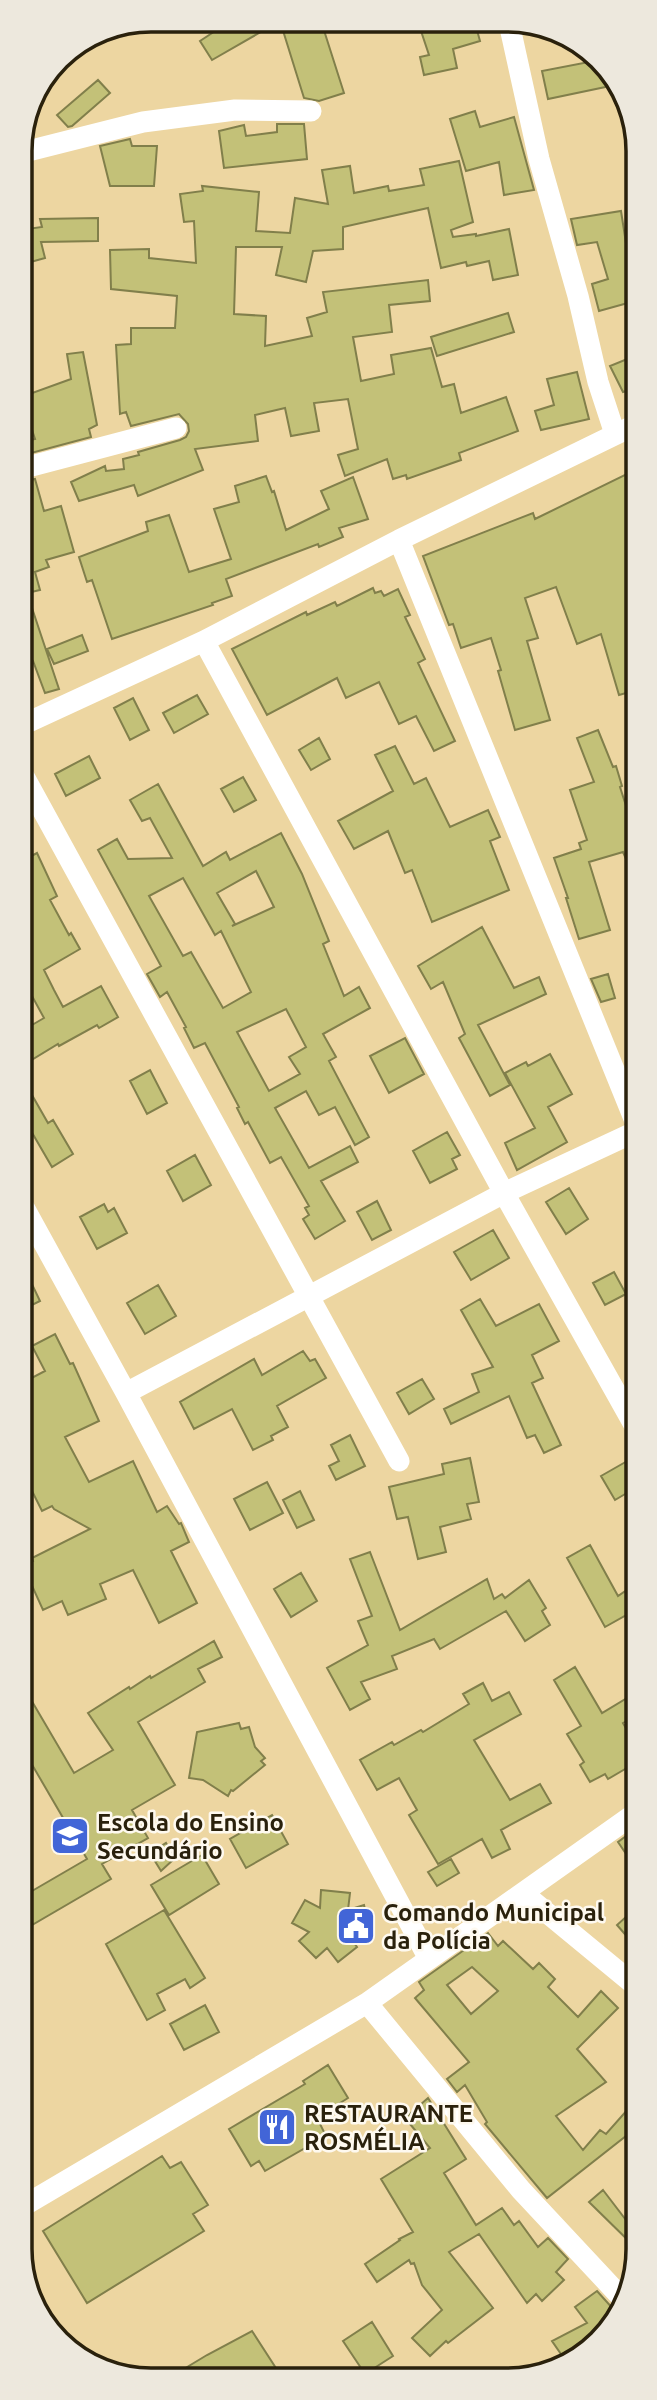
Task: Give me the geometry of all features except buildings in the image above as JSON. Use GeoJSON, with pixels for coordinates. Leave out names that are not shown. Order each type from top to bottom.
{"type":"FeatureCollection","features":[{"type":"Feature","properties":{"kind":"street"},"geometry":{"type":"LineString","coordinates":[[511,32],[540,159],[578,296],[598,382],[615,435]]}},
{"type":"Feature","properties":{"kind":"street"},"geometry":{"type":"LineString","coordinates":[[32,150],[143,122],[235,110],[311,111]]}},
{"type":"Feature","properties":{"kind":"street"},"geometry":{"type":"LineString","coordinates":[[32,466],[176,428]]}},
{"type":"Feature","properties":{"kind":"street"},"geometry":{"type":"LineString","coordinates":[[32,720],[204,641],[399,540],[626,430]]}},
{"type":"Feature","properties":{"kind":"street"},"geometry":{"type":"LineString","coordinates":[[399,540],[626,1098]]}},
{"type":"Feature","properties":{"kind":"street"},"geometry":{"type":"LineString","coordinates":[[204,641],[504,1193],[625,1409]]}},
{"type":"Feature","properties":{"kind":"street"},"geometry":{"type":"LineString","coordinates":[[32,791],[399,1461]]}},
{"type":"Feature","properties":{"kind":"street"},"geometry":{"type":"LineString","coordinates":[[126,1393],[504,1193],[626,1136]]}},
{"type":"Feature","properties":{"kind":"street"},"geometry":{"type":"LineString","coordinates":[[32,1222],[429,1959]]}},
{"type":"Feature","properties":{"kind":"street"},"geometry":{"type":"LineString","coordinates":[[32,2201],[367,2003],[625,1820]]}},
{"type":"Feature","properties":{"kind":"street"},"geometry":{"type":"LineString","coordinates":[[523,1893],[625,1977]]}},
{"type":"Feature","properties":{"kind":"street"},"geometry":{"type":"LineString","coordinates":[[367,2003],[521,2190],[617,2293]]}},
{"type":"Feature","properties":{"kind":"place","name":"Escola do Ensino Secundário"},"geometry":{"type":"Point","coordinates":[70,1836]}},
{"type":"Feature","properties":{"kind":"place","name":"Comando Municipal da Polícia"},"geometry":{"type":"Point","coordinates":[356,1926]}},
{"type":"Feature","properties":{"kind":"place","name":"RESTAURANTE ROSMÉLIA"},"geometry":{"type":"Point","coordinates":[277,2127]}}]}
